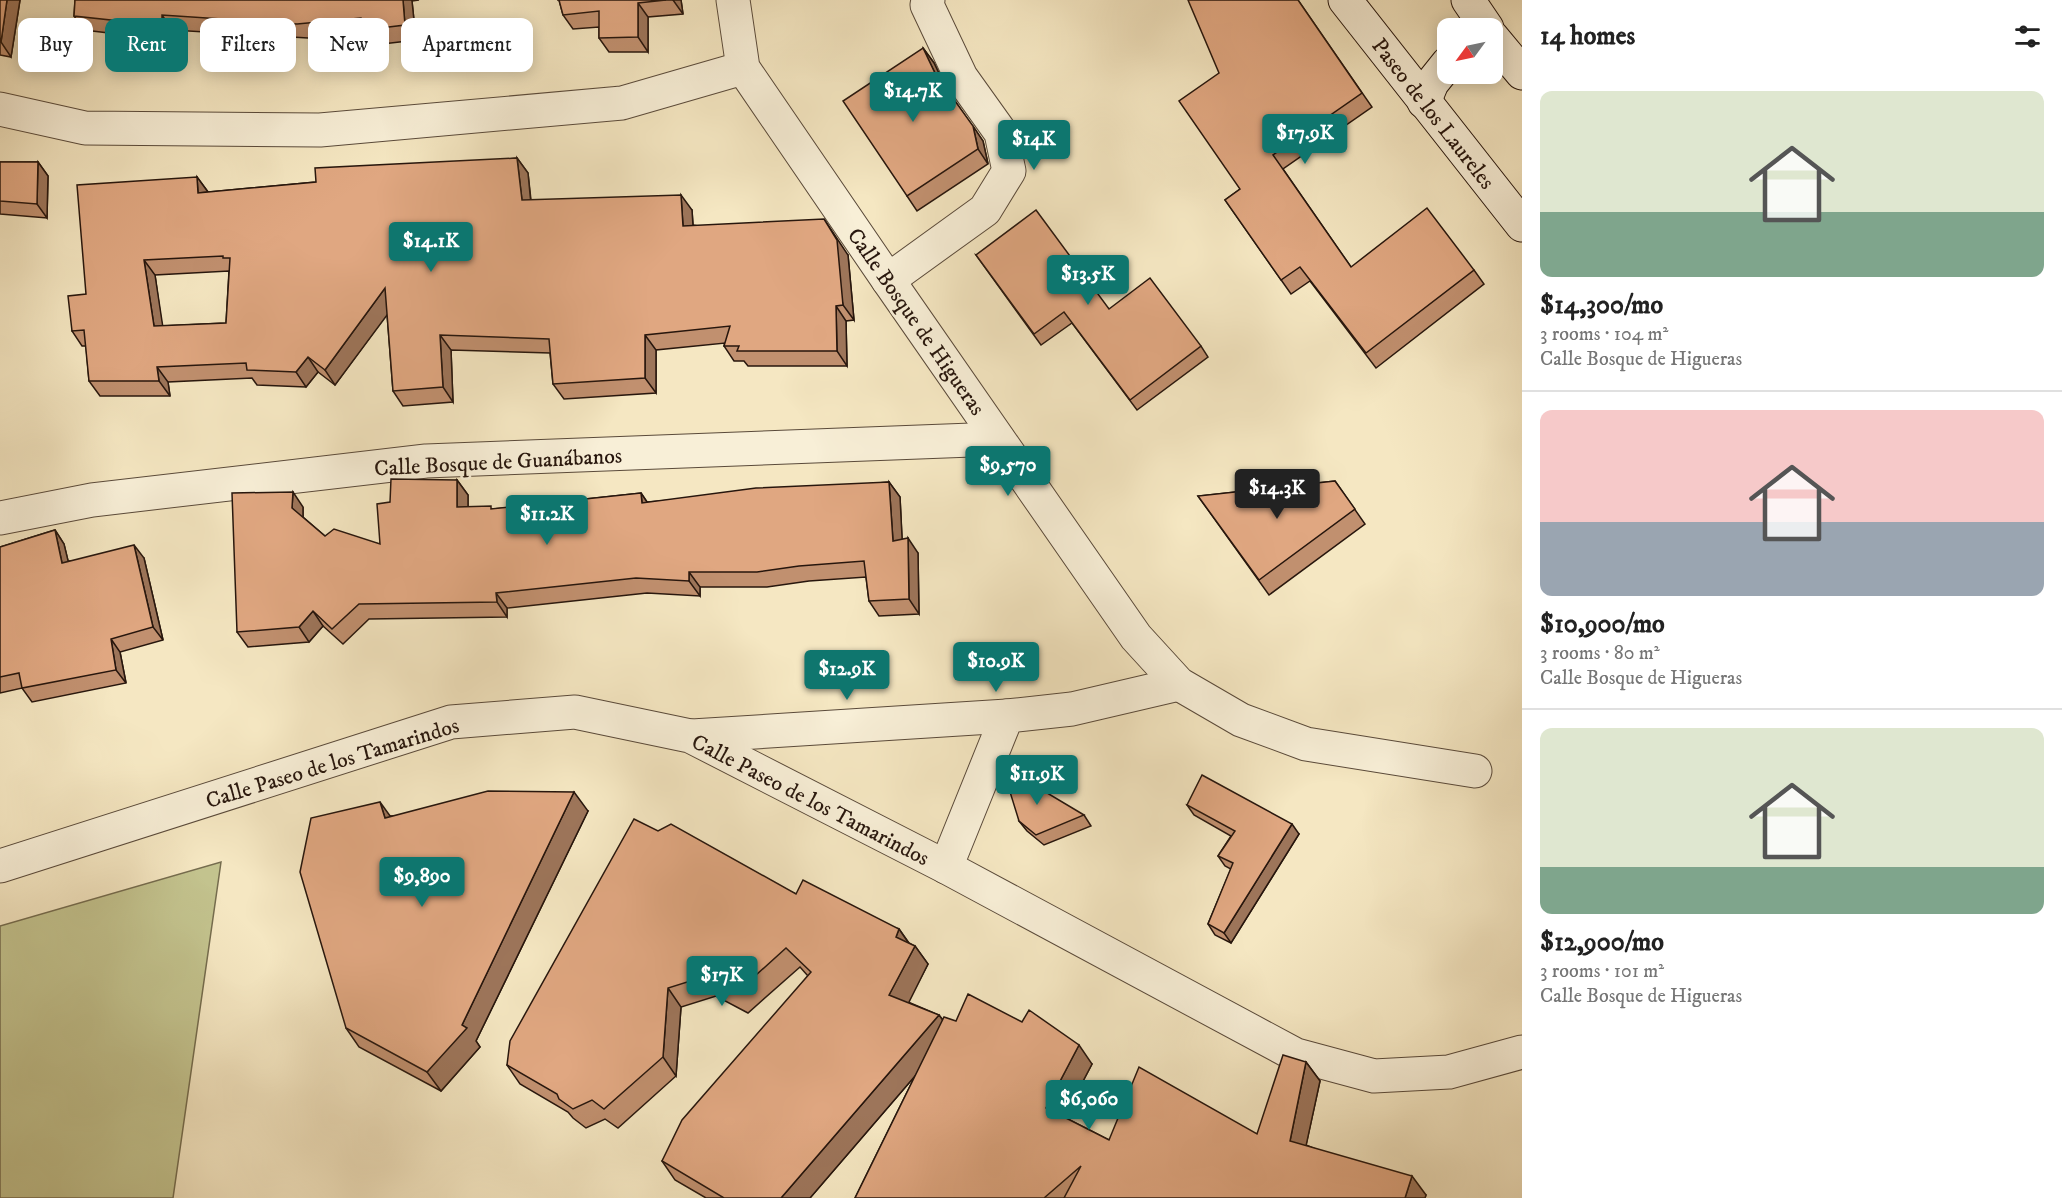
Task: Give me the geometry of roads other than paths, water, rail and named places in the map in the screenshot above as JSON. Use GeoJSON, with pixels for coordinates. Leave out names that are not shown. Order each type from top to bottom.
{"type":"FeatureCollection","features":[{"type":"Feature","properties":{"kind":"street","name":"Calle Bosque de Higueras"},"geometry":{"type":"LineString","coordinates":[[733,0],[744,68],[1136,637],[1179,684],[1241,720],[1306,744],[1475,771]]}},
{"type":"Feature","properties":{"kind":"street"},"geometry":{"type":"LineString","coordinates":[[888,280],[985,210],[1009,171],[1000,133],[961,77],[927,5],[928,0]]}},
{"type":"Feature","properties":{"kind":"street","name":"Paseo de los Laureles"},"geometry":{"type":"LineString","coordinates":[[1345,0],[1522,225]]}},
{"type":"Feature","properties":{"kind":"street"},"geometry":{"type":"LineString","coordinates":[[1468,0],[1480,18]]}},
{"type":"Feature","properties":{"kind":"street"},"geometry":{"type":"LineString","coordinates":[[1503,51],[1522,74]]}},
{"type":"Feature","properties":{"kind":"street"},"geometry":{"type":"LineString","coordinates":[[0,109],[85,128],[320,130],[622,103],[744,68]]}},
{"type":"Feature","properties":{"kind":"street"},"geometry":{"type":"LineString","coordinates":[[1425,102],[1432,83],[1437,77]]}},
{"type":"Feature","properties":{"kind":"street","name":"Calle Bosque de Guanábanos"},"geometry":{"type":"LineString","coordinates":[[0,518],[92,500],[426,461],[998,439]]}},
{"type":"Feature","properties":{"kind":"street"},"geometry":{"type":"LineString","coordinates":[[690,736],[1007,716],[1072,709],[1179,684]]}},
{"type":"Feature","properties":{"kind":"street","name":"Calle Paseo de los Tamarindos"},"geometry":{"type":"LineString","coordinates":[[0,866],[451,722],[575,712],[690,736],[946,867],[1296,1055],[1374,1076],[1449,1072],[1522,1052]]}},
{"type":"Feature","properties":{"kind":"street"},"geometry":{"type":"LineString","coordinates":[[946,867],[1007,716]]}}]}
